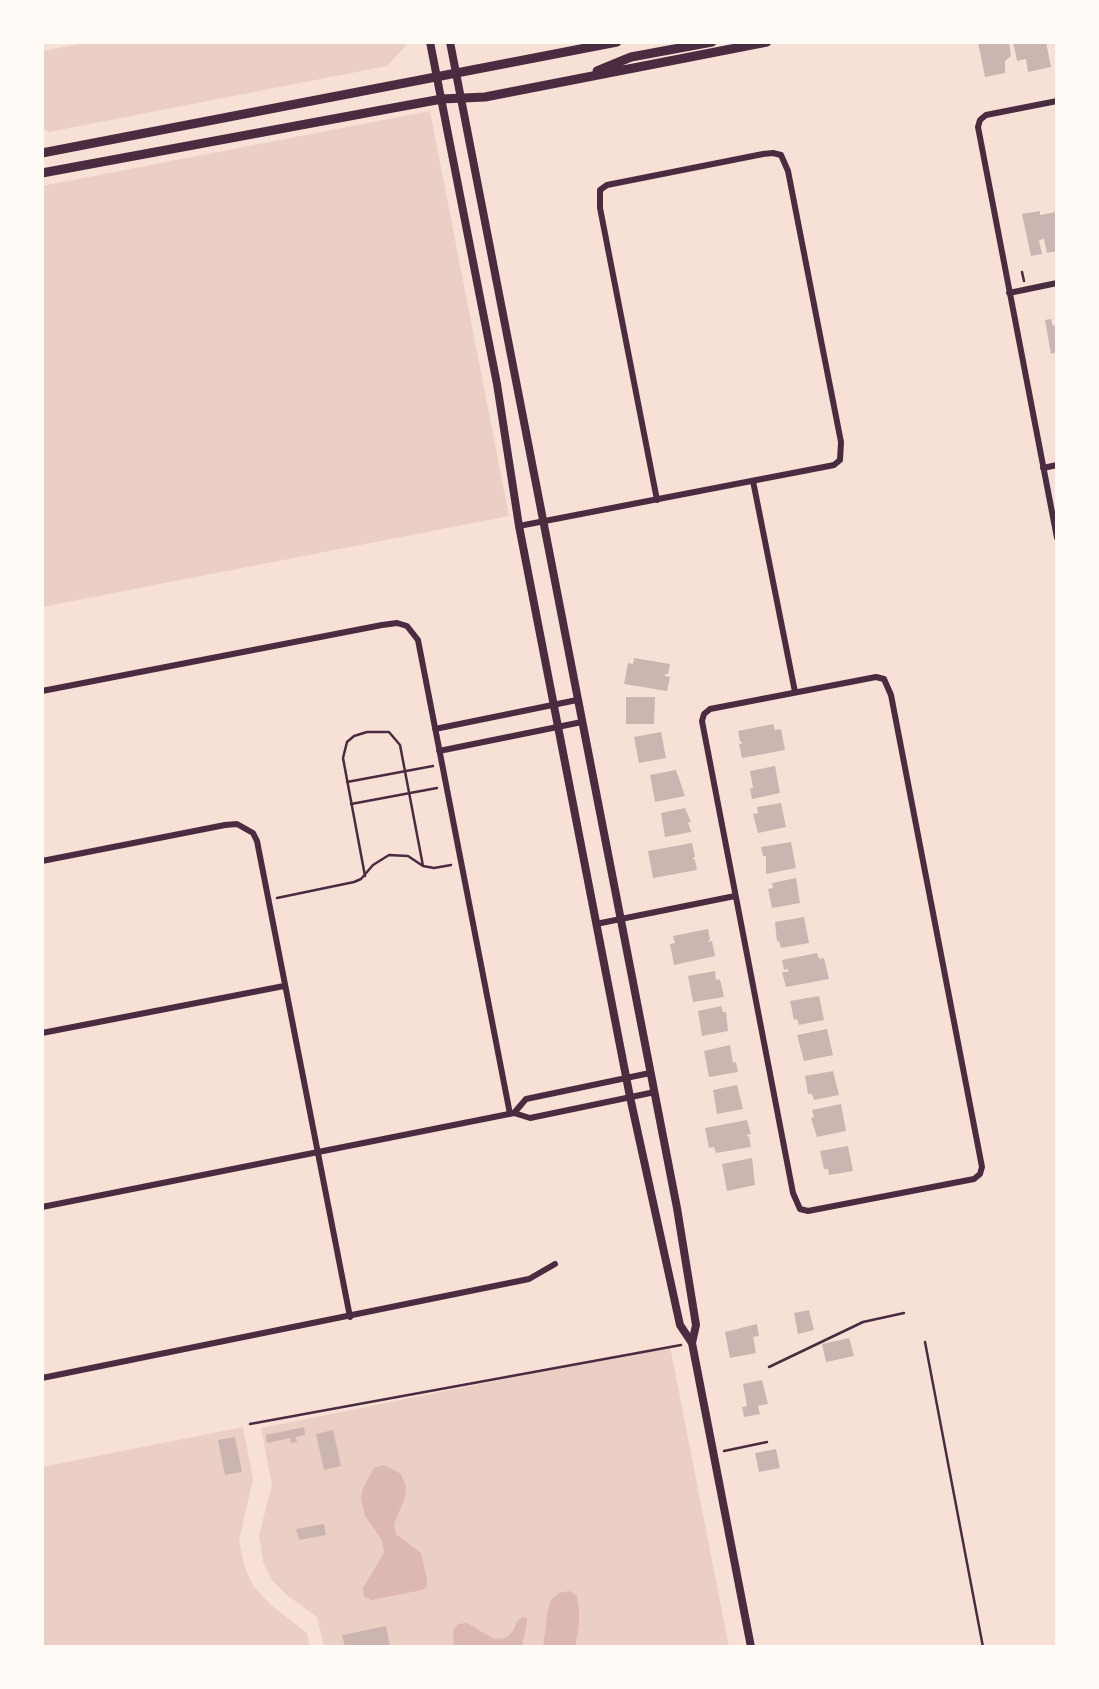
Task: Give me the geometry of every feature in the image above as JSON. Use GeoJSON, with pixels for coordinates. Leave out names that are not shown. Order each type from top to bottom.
{"type":"FeatureCollection","features":[{"type":"Feature","properties":{"kind":"main road"},"geometry":{"type":"LineString","coordinates":[[42,153],[617,42]]}},
{"type":"Feature","properties":{"kind":"main road"},"geometry":{"type":"LineString","coordinates":[[576,79],[631,57],[712,42]]}},
{"type":"Feature","properties":{"kind":"main road"},"geometry":{"type":"LineString","coordinates":[[42,173],[442,99],[477,98],[767,42]]}},
{"type":"Feature","properties":{"kind":"street"},"geometry":{"type":"LineString","coordinates":[[430,42],[497,384],[519,526],[557,728],[626,1077],[680,1325],[692,1343],[751,1647]]}},
{"type":"Feature","properties":{"kind":"street"},"geometry":{"type":"LineString","coordinates":[[450,42],[677,1208],[696,1325],[692,1343]]}},
{"type":"Feature","properties":{"kind":"street"},"geometry":{"type":"LineString","coordinates":[[1057,101],[986,115],[980,120],[979,138],[1057,538]]}},
{"type":"Feature","properties":{"kind":"street"},"geometry":{"type":"LineString","coordinates":[[519,526],[834,465],[840,460],[841,442],[793,198],[785,161],[781,155],[763,154],[607,185],[600,190],[600,208],[657,499]]}},
{"type":"Feature","properties":{"kind":"street"},"geometry":{"type":"LineString","coordinates":[[1009,293],[1057,283]]}},
{"type":"Feature","properties":{"kind":"street"},"geometry":{"type":"LineString","coordinates":[[1043,468],[1057,465]]}},
{"type":"Feature","properties":{"kind":"street"},"geometry":{"type":"LineString","coordinates":[[753,481],[794,692]]}},
{"type":"Feature","properties":{"kind":"street"},"geometry":{"type":"LineString","coordinates":[[42,691],[397,622],[407,626],[418,640],[512,1114]]}},
{"type":"Feature","properties":{"kind":"street"},"geometry":{"type":"LineString","coordinates":[[866,678],[884,679],[891,695],[978,1144],[982,1167],[980,1174],[974,1179],[964,1181],[808,1211],[800,1209],[793,1193],[735,896],[703,732],[704,714],[720,707],[866,678]]}},
{"type":"Feature","properties":{"kind":"street"},"geometry":{"type":"LineString","coordinates":[[435,729],[577,700]]}},
{"type":"Feature","properties":{"kind":"street"},"geometry":{"type":"LineString","coordinates":[[439,751],[582,722]]}},
{"type":"Feature","properties":{"kind":"street"},"geometry":{"type":"LineString","coordinates":[[42,860],[225,825],[237,824],[253,833],[257,841],[350,1317]]}},
{"type":"Feature","properties":{"kind":"street"},"geometry":{"type":"LineString","coordinates":[[596,924],[735,896]]}},
{"type":"Feature","properties":{"kind":"street"},"geometry":{"type":"LineString","coordinates":[[42,1033],[284,986]]}},
{"type":"Feature","properties":{"kind":"street"},"geometry":{"type":"LineString","coordinates":[[512,1114],[526,1099],[650,1073]]}},
{"type":"Feature","properties":{"kind":"street"},"geometry":{"type":"LineString","coordinates":[[42,1207],[512,1114],[530,1118],[655,1092]]}},
{"type":"Feature","properties":{"kind":"street"},"geometry":{"type":"LineString","coordinates":[[42,1378],[529,1279],[555,1264]]}},
{"type":"Feature","properties":{"kind":"path"},"geometry":{"type":"LineString","coordinates":[[365,876],[347,782],[344,750],[354,736],[367,732],[389,732],[400,745],[423,866]]}},
{"type":"Feature","properties":{"kind":"path"},"geometry":{"type":"LineString","coordinates":[[347,782],[442,765]]}},
{"type":"Feature","properties":{"kind":"path"},"geometry":{"type":"LineString","coordinates":[[351,804],[446,786]]}},
{"type":"Feature","properties":{"kind":"path"},"geometry":{"type":"LineString","coordinates":[[267,899],[354,882],[365,876],[373,865],[388,855],[408,856],[423,866],[434,868],[461,863]]}},
{"type":"Feature","properties":{"kind":"path"},"geometry":{"type":"LineString","coordinates":[[769,1367],[863,1322],[904,1313]]}},
{"type":"Feature","properties":{"kind":"path"},"geometry":{"type":"LineString","coordinates":[[925,1342],[983,1647]]}},
{"type":"Feature","properties":{"kind":"path"},"geometry":{"type":"LineString","coordinates":[[250,1424],[692,1343]]}},
{"type":"Feature","properties":{"kind":"path"},"geometry":{"type":"LineString","coordinates":[[714,1453],[766,1443]]}},
{"type":"Feature","properties":{"kind":"shaded area"},"geometry":{"type":"Polygon","coordinates":[[[91,42],[408,43],[387,66],[49,132],[42,127],[42,51],[91,42]]]}},
{"type":"Feature","properties":{"kind":"shaded area"},"geometry":{"type":"Polygon","coordinates":[[[430,111],[509,516],[42,607],[42,186],[430,111]]]}},
{"type":"Feature","properties":{"kind":"shaded area"},"geometry":{"type":"Polygon","coordinates":[[[670,1346],[729,1647],[324,1647],[317,1617],[288,1596],[272,1580],[263,1562],[259,1535],[272,1485],[261,1428],[670,1346]]]}},
{"type":"Feature","properties":{"kind":"shaded area"},"geometry":{"type":"Polygon","coordinates":[[[243,1427],[253,1479],[239,1541],[245,1568],[254,1587],[271,1605],[307,1633],[310,1647],[42,1647],[42,1467],[243,1427]]]}},
{"type":"Feature","properties":{"kind":"shaded area"},"geometry":{"type":"Polygon","coordinates":[[[384,1465],[401,1474],[406,1487],[405,1497],[394,1524],[396,1534],[421,1553],[427,1586],[422,1590],[372,1600],[364,1597],[363,1588],[384,1553],[382,1540],[365,1516],[361,1499],[363,1488],[374,1468],[384,1465]]]}},
{"type":"Feature","properties":{"kind":"shaded area"},"geometry":{"type":"Polygon","coordinates":[[[569,1591],[577,1596],[579,1611],[575,1647],[543,1647],[551,1600],[559,1593],[569,1591]]]}},
{"type":"Feature","properties":{"kind":"shaded area"},"geometry":{"type":"Polygon","coordinates":[[[523,1617],[527,1618],[527,1623],[522,1647],[454,1647],[453,1630],[458,1624],[467,1623],[494,1639],[506,1638],[517,1621],[523,1617]]]}},
{"type":"Feature","properties":{"kind":"building"},"geometry":{"type":"Polygon","coordinates":[[[978,42],[1009,42],[1011,56],[1005,61],[1005,73],[985,77],[978,42]]]}},
{"type":"Feature","properties":{"kind":"building"},"geometry":{"type":"Polygon","coordinates":[[[1013,42],[1046,42],[1051,67],[1028,72],[1026,59],[1017,61],[1013,42]]]}},
{"type":"Feature","properties":{"kind":"building"},"geometry":{"type":"Polygon","coordinates":[[[1040,211],[1040,215],[1056,212],[1057,251],[1047,253],[1044,239],[1039,240],[1042,254],[1031,256],[1022,214],[1040,211]]]}},
{"type":"Feature","properties":{"kind":"building"},"geometry":{"type":"Polygon","coordinates":[[[1051,319],[1057,329],[1057,352],[1051,354],[1045,320],[1051,319]]]}},
{"type":"Feature","properties":{"kind":"building"},"geometry":{"type":"Polygon","coordinates":[[[634,658],[670,664],[668,674],[665,674],[670,677],[667,691],[624,684],[628,663],[633,664],[634,658]]]}},
{"type":"Feature","properties":{"kind":"building"},"geometry":{"type":"Polygon","coordinates":[[[626,697],[655,697],[654,724],[626,724],[626,697]]]}},
{"type":"Feature","properties":{"kind":"building"},"geometry":{"type":"Polygon","coordinates":[[[773,724],[775,730],[781,729],[785,750],[742,758],[739,744],[743,743],[738,731],[773,724]]]}},
{"type":"Feature","properties":{"kind":"building"},"geometry":{"type":"Polygon","coordinates":[[[661,732],[666,758],[639,763],[634,737],[661,732]]]}},
{"type":"Feature","properties":{"kind":"building"},"geometry":{"type":"Polygon","coordinates":[[[775,766],[780,793],[752,799],[750,771],[775,766]]]}},
{"type":"Feature","properties":{"kind":"building"},"geometry":{"type":"Polygon","coordinates":[[[676,770],[685,796],[655,802],[650,775],[676,770]]]}},
{"type":"Feature","properties":{"kind":"building"},"geometry":{"type":"Polygon","coordinates":[[[781,803],[786,827],[758,833],[753,814],[758,813],[757,807],[781,803]]]}},
{"type":"Feature","properties":{"kind":"building"},"geometry":{"type":"Polygon","coordinates":[[[685,808],[691,822],[688,822],[691,832],[665,837],[661,813],[685,808]]]}},
{"type":"Feature","properties":{"kind":"building"},"geometry":{"type":"Polygon","coordinates":[[[791,842],[796,868],[766,874],[766,856],[763,856],[761,847],[791,842]]]}},
{"type":"Feature","properties":{"kind":"building"},"geometry":{"type":"Polygon","coordinates":[[[692,843],[695,857],[692,858],[697,870],[653,878],[648,851],[692,843]]]}},
{"type":"Feature","properties":{"kind":"building"},"geometry":{"type":"Polygon","coordinates":[[[796,878],[800,903],[772,908],[768,889],[773,888],[772,883],[796,878]]]}},
{"type":"Feature","properties":{"kind":"building"},"geometry":{"type":"Polygon","coordinates":[[[804,917],[809,943],[781,948],[779,941],[777,942],[775,922],[804,917]]]}},
{"type":"Feature","properties":{"kind":"building"},"geometry":{"type":"Polygon","coordinates":[[[708,929],[708,942],[712,941],[715,956],[674,965],[670,944],[675,943],[673,936],[708,929]]]}},
{"type":"Feature","properties":{"kind":"building"},"geometry":{"type":"Polygon","coordinates":[[[817,953],[819,959],[824,958],[829,979],[786,987],[782,972],[788,972],[788,969],[784,970],[782,960],[817,953]]]}},
{"type":"Feature","properties":{"kind":"building"},"geometry":{"type":"Polygon","coordinates":[[[715,971],[724,997],[693,1002],[688,976],[715,971]]]}},
{"type":"Feature","properties":{"kind":"building"},"geometry":{"type":"Polygon","coordinates":[[[819,996],[824,1020],[799,1025],[797,1019],[794,1020],[790,1001],[819,996]]]}},
{"type":"Feature","properties":{"kind":"building"},"geometry":{"type":"Polygon","coordinates":[[[721,1006],[723,1012],[726,1012],[728,1031],[702,1036],[698,1011],[721,1006]]]}},
{"type":"Feature","properties":{"kind":"building"},"geometry":{"type":"Polygon","coordinates":[[[827,1029],[833,1055],[804,1061],[797,1035],[827,1029]]]}},
{"type":"Feature","properties":{"kind":"building"},"geometry":{"type":"Polygon","coordinates":[[[730,1045],[733,1063],[736,1062],[738,1072],[709,1077],[704,1051],[730,1045]]]}},
{"type":"Feature","properties":{"kind":"building"},"geometry":{"type":"Polygon","coordinates":[[[833,1071],[839,1095],[814,1100],[812,1094],[808,1094],[805,1076],[833,1071]]]}},
{"type":"Feature","properties":{"kind":"building"},"geometry":{"type":"Polygon","coordinates":[[[737,1085],[743,1109],[717,1114],[713,1090],[737,1085]]]}},
{"type":"Feature","properties":{"kind":"building"},"geometry":{"type":"Polygon","coordinates":[[[841,1104],[846,1131],[817,1137],[811,1118],[814,1117],[812,1110],[841,1104]]]}},
{"type":"Feature","properties":{"kind":"building"},"geometry":{"type":"Polygon","coordinates":[[[747,1120],[751,1134],[746,1135],[751,1147],[716,1153],[714,1147],[709,1148],[705,1128],[747,1120]]]}},
{"type":"Feature","properties":{"kind":"building"},"geometry":{"type":"Polygon","coordinates":[[[848,1146],[853,1171],[829,1175],[828,1169],[824,1169],[820,1151],[848,1146]]]}},
{"type":"Feature","properties":{"kind":"building"},"geometry":{"type":"Polygon","coordinates":[[[752,1158],[755,1185],[727,1191],[722,1164],[752,1158]]]}},
{"type":"Feature","properties":{"kind":"building"},"geometry":{"type":"Polygon","coordinates":[[[809,1310],[814,1330],[798,1334],[794,1313],[809,1310]]]}},
{"type":"Feature","properties":{"kind":"building"},"geometry":{"type":"Polygon","coordinates":[[[757,1324],[759,1336],[753,1337],[756,1353],[730,1358],[725,1332],[757,1324]]]}},
{"type":"Feature","properties":{"kind":"building"},"geometry":{"type":"Polygon","coordinates":[[[849,1338],[854,1356],[826,1362],[822,1344],[849,1338]]]}},
{"type":"Feature","properties":{"kind":"building"},"geometry":{"type":"Polygon","coordinates":[[[762,1380],[768,1404],[758,1406],[760,1414],[744,1417],[742,1407],[747,1406],[743,1384],[762,1380]]]}},
{"type":"Feature","properties":{"kind":"building"},"geometry":{"type":"Polygon","coordinates":[[[304,1427],[305,1435],[296,1437],[297,1442],[291,1443],[290,1438],[267,1443],[266,1435],[304,1427]]]}},
{"type":"Feature","properties":{"kind":"building"},"geometry":{"type":"Polygon","coordinates":[[[333,1430],[341,1466],[324,1470],[316,1434],[333,1430]]]}},
{"type":"Feature","properties":{"kind":"building"},"geometry":{"type":"Polygon","coordinates":[[[235,1437],[242,1472],[225,1475],[218,1440],[235,1437]]]}},
{"type":"Feature","properties":{"kind":"building"},"geometry":{"type":"Polygon","coordinates":[[[776,1449],[780,1468],[759,1472],[755,1453],[776,1449]]]}},
{"type":"Feature","properties":{"kind":"building"},"geometry":{"type":"Polygon","coordinates":[[[324,1524],[326,1535],[299,1540],[296,1529],[324,1524]]]}},
{"type":"Feature","properties":{"kind":"building"},"geometry":{"type":"Polygon","coordinates":[[[386,1626],[390,1647],[345,1647],[342,1635],[386,1626]]]}}]}
